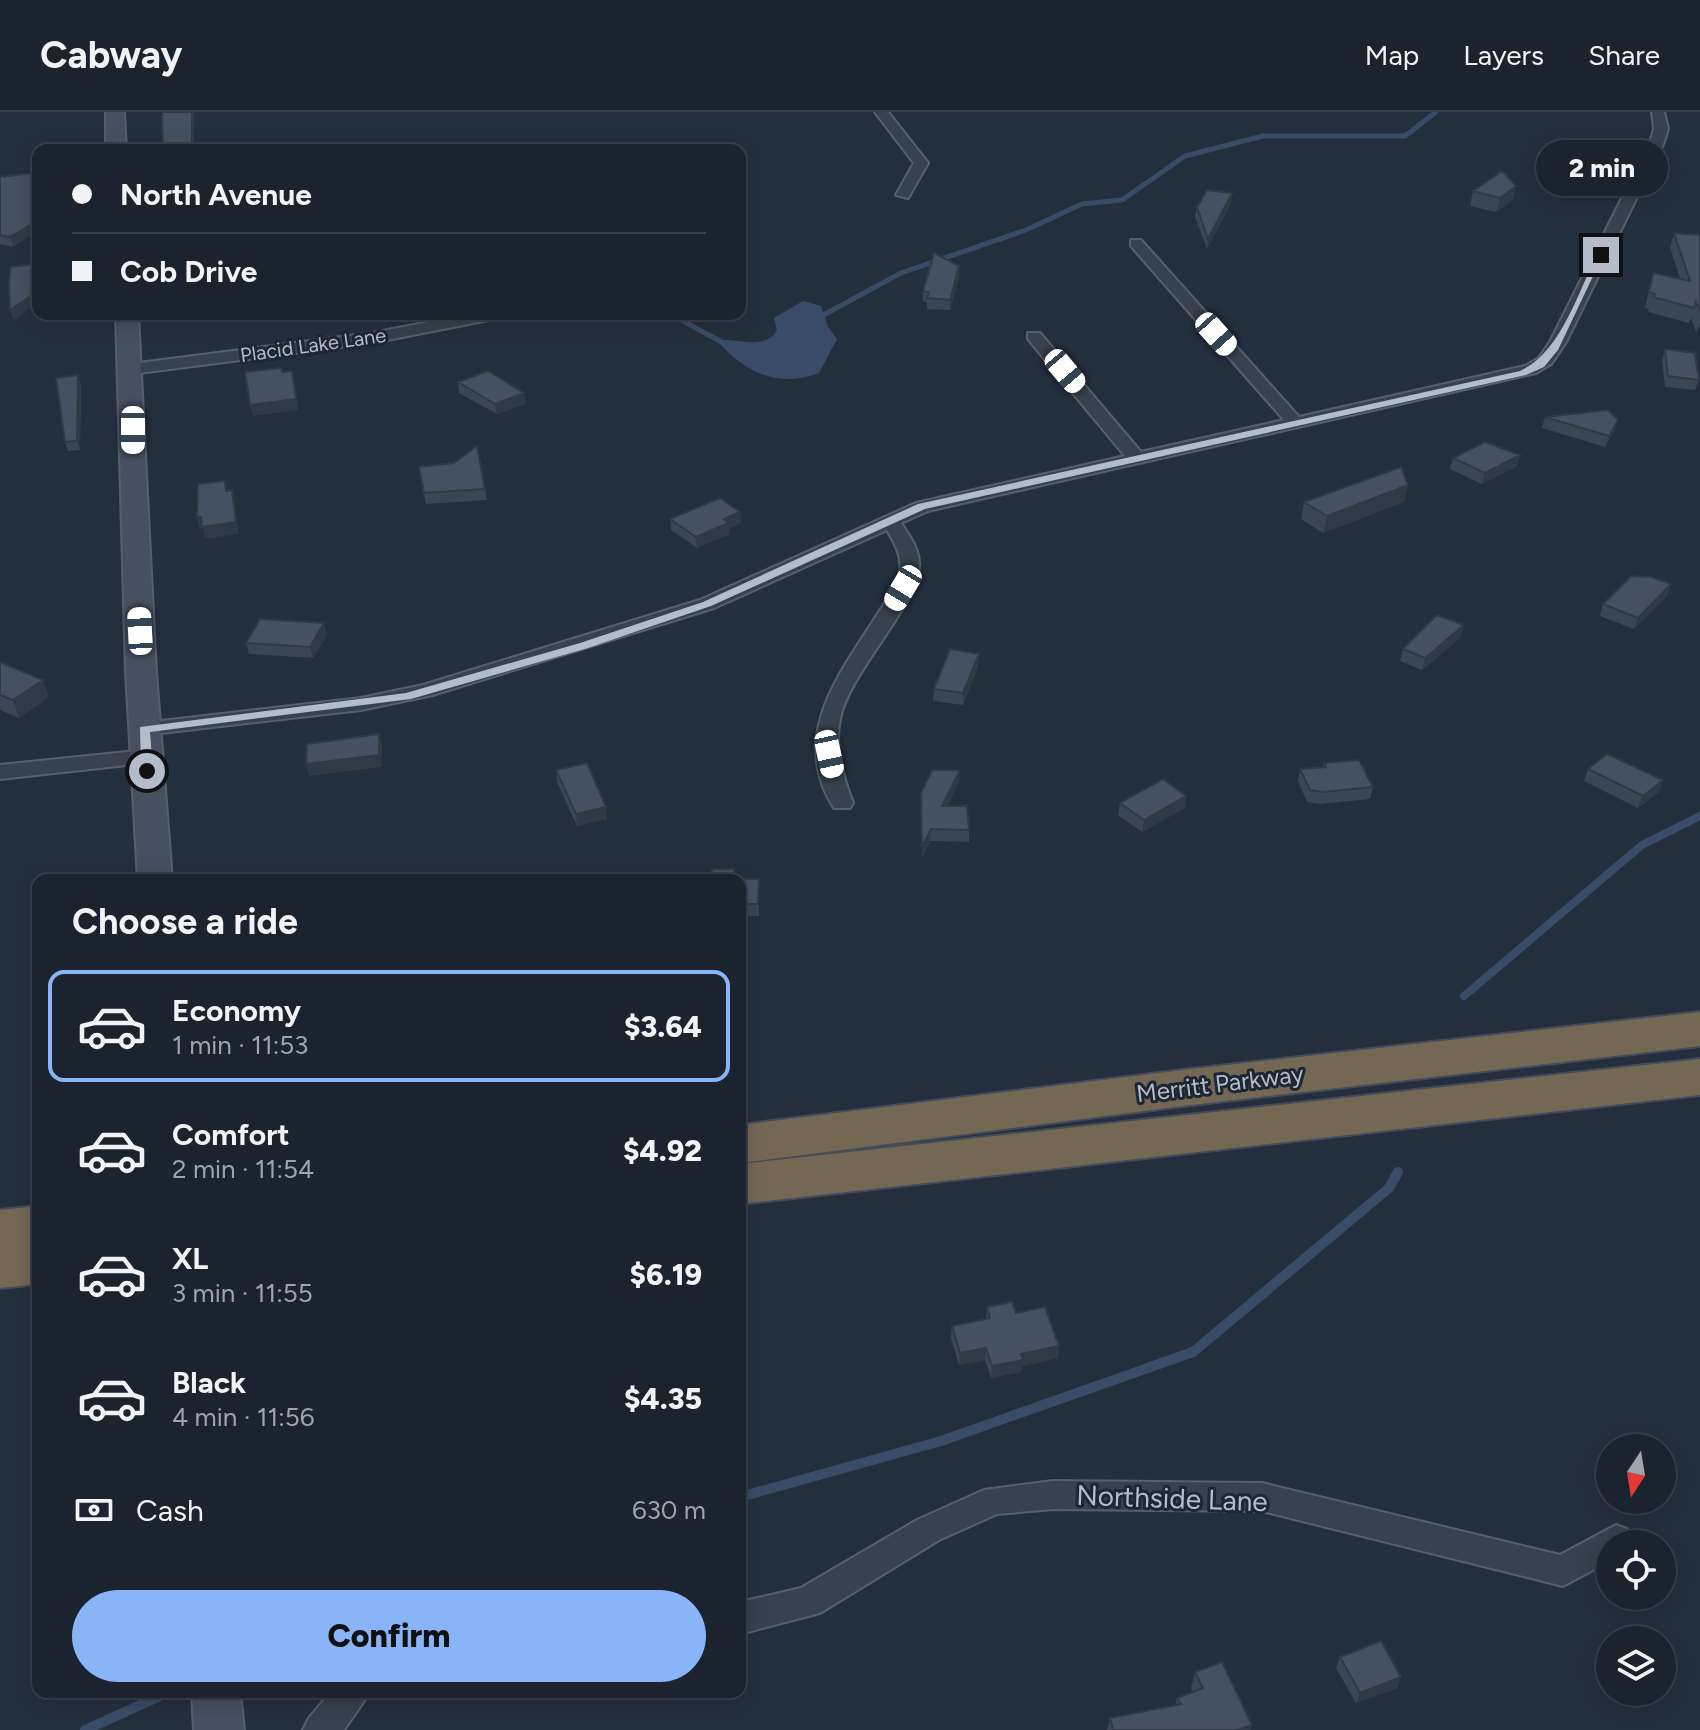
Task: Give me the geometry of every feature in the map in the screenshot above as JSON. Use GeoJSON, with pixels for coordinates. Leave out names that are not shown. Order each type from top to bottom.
{"type":"FeatureCollection","features":[{"type":"Feature","properties":{"kind":"highway","name":"Merritt Parkway"},"geometry":{"type":"LineString","coordinates":[[746,1143],[1176,1089],[1700,1029]]}},
{"type":"Feature","properties":{"kind":"highway","name":"Merritt Parkway"},"geometry":{"type":"LineString","coordinates":[[746,1183],[1096,1147],[1700,1077]]}},
{"type":"Feature","properties":{"kind":"highway"},"geometry":{"type":"LineString","coordinates":[[0,1231],[32,1228]]}},
{"type":"Feature","properties":{"kind":"highway"},"geometry":{"type":"LineString","coordinates":[[0,1267],[32,1264]]}},
{"type":"Feature","properties":{"kind":"street"},"geometry":{"type":"LineString","coordinates":[[115,112],[116,144]]}},
{"type":"Feature","properties":{"kind":"street"},"geometry":{"type":"LineString","coordinates":[[881,112],[921,163],[903,195]]}},
{"type":"Feature","properties":{"kind":"street"},"geometry":{"type":"LineString","coordinates":[[0,772],[378,702],[441,687],[707,604],[803,563],[889,519],[951,499],[1512,376],[1545,361],[1562,335],[1648,162],[1661,129],[1658,112]]}},
{"type":"Feature","properties":{"kind":"street"},"geometry":{"type":"LineString","coordinates":[[1136,243],[1297,425]]}},
{"type":"Feature","properties":{"kind":"street"},"geometry":{"type":"LineString","coordinates":[[127,320],[145,743],[155,874]]}},
{"type":"Feature","properties":{"kind":"street","name":"Placid Lake Lane"},"geometry":{"type":"LineString","coordinates":[[131,369],[372,338],[464,320]]}},
{"type":"Feature","properties":{"kind":"street"},"geometry":{"type":"LineString","coordinates":[[1034,336],[1137,459]]}},
{"type":"Feature","properties":{"kind":"street"},"geometry":{"type":"LineString","coordinates":[[842,803],[825,730],[830,709],[842,683],[903,588],[910,567],[906,549],[889,519]]}},
{"type":"Feature","properties":{"kind":"street","name":"Northside Lane"},"geometry":{"type":"LineString","coordinates":[[746,1617],[808,1602],[928,1530],[995,1500],[1039,1496],[1262,1497],[1563,1571],[1596,1552]]}},
{"type":"Feature","properties":{"kind":"street"},"geometry":{"type":"LineString","coordinates":[[216,1698],[219,1730]]}},
{"type":"Feature","properties":{"kind":"street"},"geometry":{"type":"LineString","coordinates":[[321,1730],[348,1698]]}},
{"type":"Feature","properties":{"kind":"water"},"geometry":{"type":"Polygon","coordinates":[[[803,301],[821,306],[828,327],[837,339],[819,373],[791,379],[766,376],[742,364],[721,345],[724,340],[767,340],[777,330],[774,318],[803,301]]]}},
{"type":"Feature","properties":{"kind":"building"},"geometry":{"type":"Polygon","coordinates":[[[162,112],[192,112],[192,144],[163,144],[162,112]]]}},
{"type":"Feature","properties":{"kind":"building"},"geometry":{"type":"Polygon","coordinates":[[[1502,171],[1516,186],[1500,198],[1473,191],[1502,171]]]}},
{"type":"Feature","properties":{"kind":"building"},"geometry":{"type":"Polygon","coordinates":[[[32,173],[32,224],[10,237],[0,235],[0,177],[32,173]]]}},
{"type":"Feature","properties":{"kind":"building"},"geometry":{"type":"Polygon","coordinates":[[[1207,190],[1232,193],[1208,239],[1197,207],[1207,190]]]}},
{"type":"Feature","properties":{"kind":"building"},"geometry":{"type":"Polygon","coordinates":[[[1674,233],[1700,235],[1700,312],[1696,302],[1694,308],[1653,297],[1655,294],[1649,292],[1653,273],[1690,281],[1674,233]]]}},
{"type":"Feature","properties":{"kind":"building"},"geometry":{"type":"Polygon","coordinates":[[[934,253],[959,266],[950,300],[927,298],[929,292],[923,291],[934,253]]]}},
{"type":"Feature","properties":{"kind":"building"},"geometry":{"type":"Polygon","coordinates":[[[32,264],[32,295],[10,310],[9,281],[11,267],[32,264]]]}},
{"type":"Feature","properties":{"kind":"building"},"geometry":{"type":"Polygon","coordinates":[[[1665,349],[1695,353],[1699,380],[1668,376],[1665,349]]]}},
{"type":"Feature","properties":{"kind":"building"},"geometry":{"type":"Polygon","coordinates":[[[281,368],[282,372],[292,371],[296,399],[250,405],[245,372],[281,368]]]}},
{"type":"Feature","properties":{"kind":"building"},"geometry":{"type":"Polygon","coordinates":[[[488,371],[524,393],[495,404],[458,382],[488,371]]]}},
{"type":"Feature","properties":{"kind":"building"},"geometry":{"type":"Polygon","coordinates":[[[78,375],[77,441],[65,442],[56,378],[78,375]]]}},
{"type":"Feature","properties":{"kind":"building"},"geometry":{"type":"Polygon","coordinates":[[[1608,410],[1618,420],[1609,436],[1545,417],[1608,410]]]}},
{"type":"Feature","properties":{"kind":"building"},"geometry":{"type":"Polygon","coordinates":[[[1485,442],[1520,455],[1485,473],[1453,458],[1485,442]]]}},
{"type":"Feature","properties":{"kind":"building"},"geometry":{"type":"Polygon","coordinates":[[[477,446],[485,489],[424,493],[419,467],[454,463],[477,446]]]}},
{"type":"Feature","properties":{"kind":"building"},"geometry":{"type":"Polygon","coordinates":[[[1401,467],[1408,485],[1327,516],[1304,502],[1401,467]]]}},
{"type":"Feature","properties":{"kind":"building"},"geometry":{"type":"Polygon","coordinates":[[[225,481],[226,491],[232,490],[236,522],[202,527],[201,517],[197,517],[198,484],[225,481]]]}},
{"type":"Feature","properties":{"kind":"building"},"geometry":{"type":"Polygon","coordinates":[[[720,498],[740,512],[724,519],[729,523],[696,537],[670,519],[720,498]]]}},
{"type":"Feature","properties":{"kind":"building"},"geometry":{"type":"Polygon","coordinates":[[[1631,576],[1651,577],[1671,584],[1638,618],[1603,604],[1631,576]]]}},
{"type":"Feature","properties":{"kind":"building"},"geometry":{"type":"Polygon","coordinates":[[[1437,615],[1464,625],[1425,658],[1403,649],[1437,615]]]}},
{"type":"Feature","properties":{"kind":"building"},"geometry":{"type":"Polygon","coordinates":[[[260,619],[324,623],[310,647],[246,643],[260,619]]]}},
{"type":"Feature","properties":{"kind":"building"},"geometry":{"type":"Polygon","coordinates":[[[950,649],[979,654],[963,693],[934,689],[950,649]]]}},
{"type":"Feature","properties":{"kind":"building"},"geometry":{"type":"Polygon","coordinates":[[[0,663],[43,680],[13,700],[0,695],[0,663]]]}},
{"type":"Feature","properties":{"kind":"building"},"geometry":{"type":"Polygon","coordinates":[[[379,734],[379,755],[306,764],[307,744],[379,734]]]}},
{"type":"Feature","properties":{"kind":"building"},"geometry":{"type":"Polygon","coordinates":[[[1607,754],[1663,780],[1643,796],[1588,769],[1607,754]]]}},
{"type":"Feature","properties":{"kind":"building"},"geometry":{"type":"Polygon","coordinates":[[[1359,760],[1373,787],[1323,792],[1310,790],[1300,769],[1326,767],[1324,763],[1359,760]]]}},
{"type":"Feature","properties":{"kind":"building"},"geometry":{"type":"Polygon","coordinates":[[[587,763],[606,807],[576,814],[556,770],[587,763]]]}},
{"type":"Feature","properties":{"kind":"building"},"geometry":{"type":"Polygon","coordinates":[[[932,770],[960,770],[942,806],[967,806],[969,830],[931,829],[922,847],[921,793],[932,770]]]}},
{"type":"Feature","properties":{"kind":"building"},"geometry":{"type":"Polygon","coordinates":[[[1163,779],[1186,796],[1144,820],[1120,803],[1163,779]]]}},
{"type":"Feature","properties":{"kind":"building"},"geometry":{"type":"Polygon","coordinates":[[[712,869],[734,869],[734,874],[712,874],[712,869]]]}},
{"type":"Feature","properties":{"kind":"building"},"geometry":{"type":"Polygon","coordinates":[[[746,879],[759,879],[758,904],[746,904],[746,879]]]}},
{"type":"Feature","properties":{"kind":"building"},"geometry":{"type":"Polygon","coordinates":[[[1012,1302],[1016,1313],[1045,1307],[1059,1346],[1021,1354],[1023,1360],[992,1366],[986,1348],[960,1353],[952,1326],[990,1318],[987,1307],[1012,1302]]]}},
{"type":"Feature","properties":{"kind":"building"},"geometry":{"type":"Polygon","coordinates":[[[1381,1641],[1401,1677],[1360,1693],[1340,1657],[1381,1641]]]}},
{"type":"Feature","properties":{"kind":"building"},"geometry":{"type":"Polygon","coordinates":[[[1222,1662],[1252,1725],[1237,1730],[1113,1730],[1110,1718],[1181,1704],[1177,1698],[1203,1688],[1195,1672],[1222,1662]]]}},
{"type":"Feature","properties":{"kind":"waterway"},"geometry":{"type":"LineString","coordinates":[[816,319],[901,273],[1026,230],[1082,204],[1122,200],[1185,156],[1263,136],[1405,136],[1436,112]]}},
{"type":"Feature","properties":{"kind":"waterway"},"geometry":{"type":"LineString","coordinates":[[681,320],[729,346]]}},
{"type":"Feature","properties":{"kind":"waterway"},"geometry":{"type":"LineString","coordinates":[[1464,996],[1642,845],[1700,816]]}},
{"type":"Feature","properties":{"kind":"waterway"},"geometry":{"type":"LineString","coordinates":[[746,1495],[941,1441],[1193,1352],[1389,1188],[1398,1172]]}},
{"type":"Feature","properties":{"kind":"waterway"},"geometry":{"type":"LineString","coordinates":[[85,1730],[156,1698]]}},
{"type":"Feature","properties":{"kind":"route"},"geometry":{"type":"LineString","coordinates":[[147,771],[144,729],[407,696],[584,645],[707,604],[777,575],[889,519],[922,507],[1523,373],[1541,365],[1553,350],[1601,255]]}}]}
